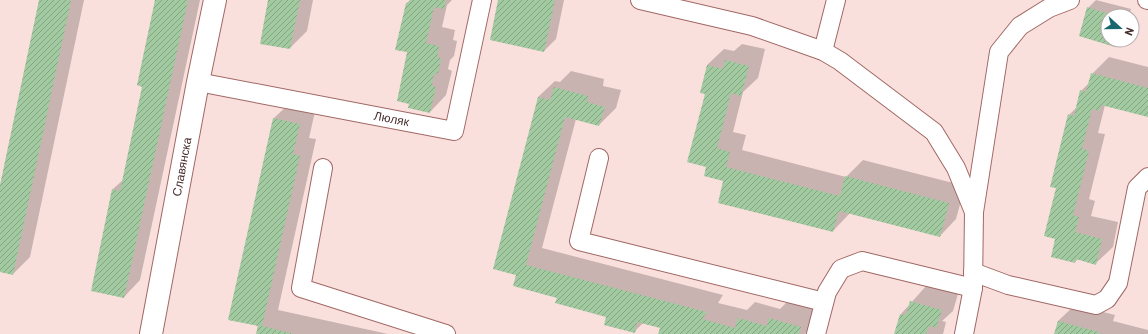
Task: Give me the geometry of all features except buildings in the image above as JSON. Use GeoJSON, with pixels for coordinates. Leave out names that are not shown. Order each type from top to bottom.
{"type":"FeatureCollection","features":[{"type":"Feature","properties":{"kind":"street","name":"Славянска"},"geometry":{"type":"LineString","coordinates":[[151,334],[198,82],[215,0]]}},
{"type":"Feature","properties":{"kind":"street","name":"Люляк"},"geometry":{"type":"LineString","coordinates":[[198,82],[454,131],[482,0]]}},
{"type":"Feature","properties":{"kind":"street"},"geometry":{"type":"LineString","coordinates":[[642,0],[752,26],[822,51],[840,61],[934,132],[956,168],[974,212]]}},
{"type":"Feature","properties":{"kind":"street"},"geometry":{"type":"LineString","coordinates":[[822,51],[836,0]]}},
{"type":"Feature","properties":{"kind":"street"},"geometry":{"type":"LineString","coordinates":[[964,334],[973,280],[974,212],[1000,52],[1020,26],[1049,8],[1070,0]]}},
{"type":"Feature","properties":{"kind":"street"},"geometry":{"type":"LineString","coordinates":[[599,158],[580,241],[824,302]]}},
{"type":"Feature","properties":{"kind":"street"},"geometry":{"type":"LineString","coordinates":[[323,168],[301,288],[446,334]]}},
{"type":"Feature","properties":{"kind":"street"},"geometry":{"type":"LineString","coordinates":[[816,334],[827,292],[841,269],[862,261],[1008,285],[1096,305],[1107,299],[1118,283],[1137,188],[1148,177]]}}]}
